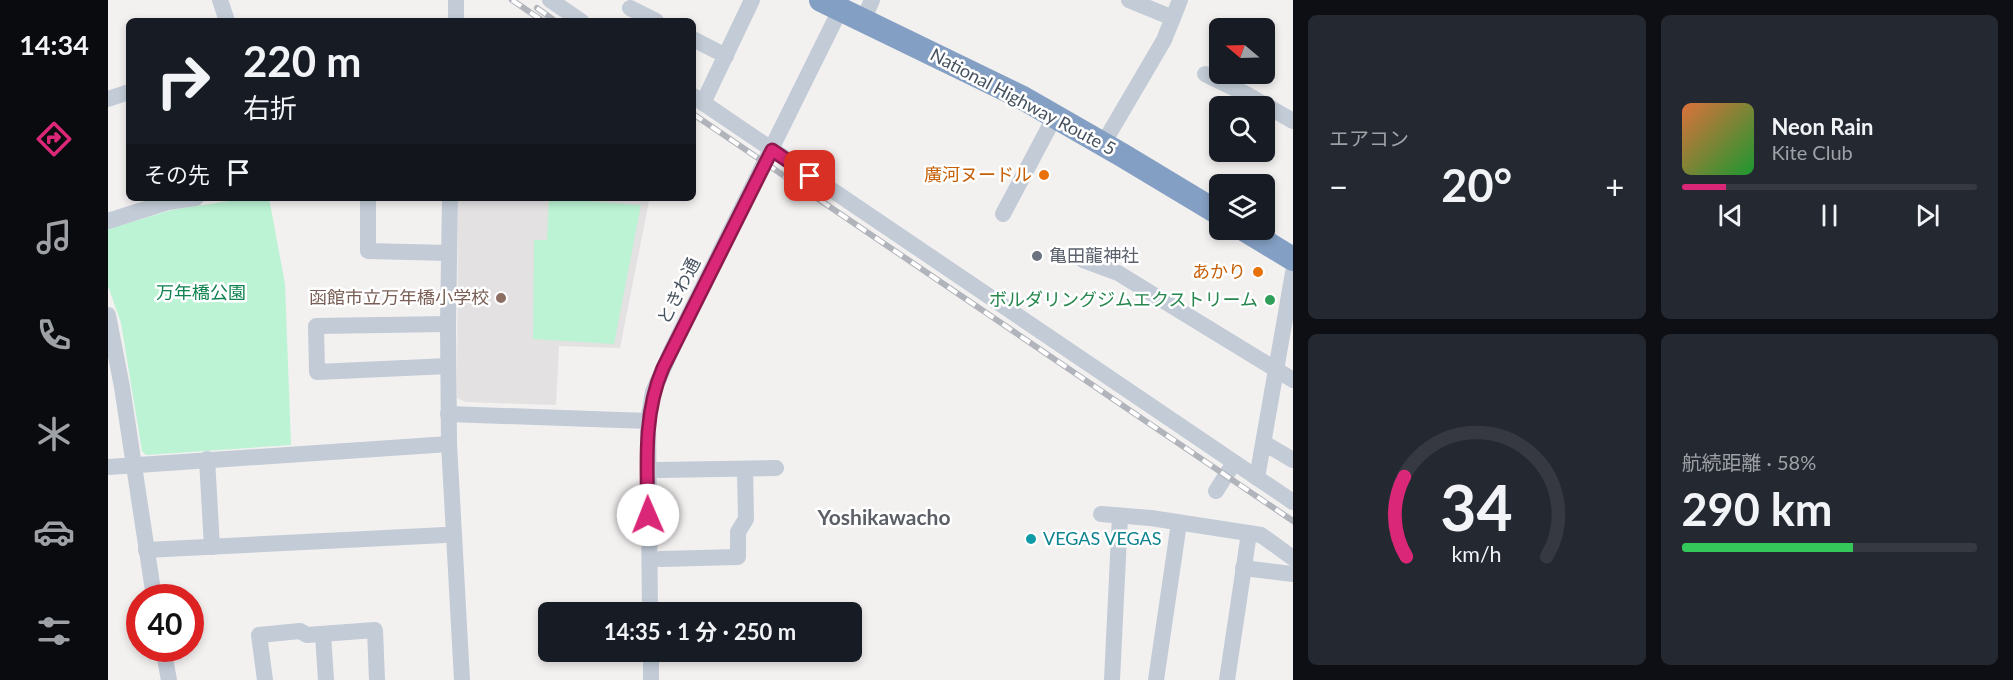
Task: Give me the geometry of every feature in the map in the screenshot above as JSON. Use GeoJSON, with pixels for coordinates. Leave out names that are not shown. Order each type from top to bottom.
{"type":"FeatureCollection","features":[{"type":"Feature","properties":{"kind":"highway","name":"National Highway Route 5"},"geometry":{"type":"LineString","coordinates":[[830,5],[867,10],[1103,144],[1209,207]]}},
{"type":"Feature","properties":{"kind":"highway"},"geometry":{"type":"LineString","coordinates":[[1262,240],[1293,259]]}},
{"type":"Feature","properties":{"kind":"street"},"geometry":{"type":"LineString","coordinates":[[220,0],[226,18]]}},
{"type":"Feature","properties":{"kind":"street"},"geometry":{"type":"LineString","coordinates":[[550,0],[577,18]]}},
{"type":"Feature","properties":{"kind":"street"},"geometry":{"type":"LineString","coordinates":[[752,0],[726,56],[698,99],[1293,502]]}},
{"type":"Feature","properties":{"kind":"street"},"geometry":{"type":"LineString","coordinates":[[1129,0],[1173,18]]}},
{"type":"Feature","properties":{"kind":"street"},"geometry":{"type":"LineString","coordinates":[[1103,144],[1164,40],[1180,0]]}},
{"type":"Feature","properties":{"kind":"street","name":"ときわ通"},"geometry":{"type":"LineString","coordinates":[[650,602],[648,421],[653,393],[663,368],[772,150],[830,5]]}},
{"type":"Feature","properties":{"kind":"street"},"geometry":{"type":"LineString","coordinates":[[630,8],[650,18]]}},
{"type":"Feature","properties":{"kind":"street"},"geometry":{"type":"LineString","coordinates":[[696,41],[726,56]]}},
{"type":"Feature","properties":{"kind":"street"},"geometry":{"type":"LineString","coordinates":[[1205,74],[1293,121]]}},
{"type":"Feature","properties":{"kind":"street"},"geometry":{"type":"LineString","coordinates":[[108,99],[126,93]]}},
{"type":"Feature","properties":{"kind":"street"},"geometry":{"type":"LineString","coordinates":[[1003,214],[1054,116]]}},
{"type":"Feature","properties":{"kind":"street"},"geometry":{"type":"LineString","coordinates":[[108,221],[175,201]]}},
{"type":"Feature","properties":{"kind":"street"},"geometry":{"type":"LineString","coordinates":[[368,201],[368,252],[449,253]]}},
{"type":"Feature","properties":{"kind":"street"},"geometry":{"type":"LineString","coordinates":[[450,201],[448,414],[462,680]]}},
{"type":"Feature","properties":{"kind":"street"},"geometry":{"type":"LineString","coordinates":[[1083,260],[1118,273],[1293,380]]}},
{"type":"Feature","properties":{"kind":"street"},"geometry":{"type":"LineString","coordinates":[[1257,478],[1293,273]]}},
{"type":"Feature","properties":{"kind":"street"},"geometry":{"type":"LineString","coordinates":[[108,315],[117,354],[152,584]]}},
{"type":"Feature","properties":{"kind":"street"},"geometry":{"type":"LineString","coordinates":[[448,324],[316,326],[317,372],[448,366]]}},
{"type":"Feature","properties":{"kind":"street"},"geometry":{"type":"LineString","coordinates":[[448,414],[648,421]]}},
{"type":"Feature","properties":{"kind":"street"},"geometry":{"type":"LineString","coordinates":[[1264,443],[1293,460]]}},
{"type":"Feature","properties":{"kind":"street"},"geometry":{"type":"LineString","coordinates":[[108,467],[449,444]]}},
{"type":"Feature","properties":{"kind":"street"},"geometry":{"type":"LineString","coordinates":[[207,459],[212,547]]}},
{"type":"Feature","properties":{"kind":"street"},"geometry":{"type":"LineString","coordinates":[[658,470],[776,468]]}},
{"type":"Feature","properties":{"kind":"street"},"geometry":{"type":"LineString","coordinates":[[660,559],[738,557],[738,532],[746,519],[745,469]]}},
{"type":"Feature","properties":{"kind":"street"},"geometry":{"type":"LineString","coordinates":[[1216,491],[1230,470]]}},
{"type":"Feature","properties":{"kind":"street"},"geometry":{"type":"LineString","coordinates":[[1101,514],[1179,522],[1261,535],[1293,558]]}},
{"type":"Feature","properties":{"kind":"street"},"geometry":{"type":"LineString","coordinates":[[1112,680],[1120,516]]}},
{"type":"Feature","properties":{"kind":"street"},"geometry":{"type":"LineString","coordinates":[[1156,680],[1179,522]]}},
{"type":"Feature","properties":{"kind":"street"},"geometry":{"type":"LineString","coordinates":[[1227,680],[1249,534]]}},
{"type":"Feature","properties":{"kind":"street"},"geometry":{"type":"LineString","coordinates":[[146,550],[445,535]]}},
{"type":"Feature","properties":{"kind":"street"},"geometry":{"type":"LineString","coordinates":[[1244,568],[1293,574]]}},
{"type":"Feature","properties":{"kind":"street"},"geometry":{"type":"LineString","coordinates":[[265,680],[259,635],[300,631],[307,635],[375,630],[377,680]]}},
{"type":"Feature","properties":{"kind":"street"},"geometry":{"type":"LineString","coordinates":[[323,634],[326,680]]}},
{"type":"Feature","properties":{"kind":"street"},"geometry":{"type":"LineString","coordinates":[[166,662],[169,680]]}},
{"type":"Feature","properties":{"kind":"street"},"geometry":{"type":"LineString","coordinates":[[651,662],[651,680]]}},
{"type":"Feature","properties":{"kind":"shaded area"},"geometry":{"type":"Polygon","coordinates":[[[458,201],[649,201],[620,348],[559,346],[556,405],[466,402],[457,398],[458,201]]]}},
{"type":"Feature","properties":{"kind":"green space","name":"万年橋公園"},"geometry":{"type":"Polygon","coordinates":[[[228,201],[270,201],[285,284],[291,445],[146,455],[142,451],[121,323],[108,286],[108,229],[172,210],[228,201]]]}},
{"type":"Feature","properties":{"kind":"green space"},"geometry":{"type":"Polygon","coordinates":[[[549,201],[641,205],[614,344],[533,339],[534,240],[547,240],[549,201]]]}},
{"type":"Feature","properties":{"kind":"railway"},"geometry":{"type":"LineString","coordinates":[[512,0],[539,18]]}},
{"type":"Feature","properties":{"kind":"railway"},"geometry":{"type":"LineString","coordinates":[[537,8],[551,18]]}},
{"type":"Feature","properties":{"kind":"railway"},"geometry":{"type":"LineString","coordinates":[[696,116],[1293,521]]}},
{"type":"Feature","properties":{"kind":"place","name":"廣河ヌードル"},"geometry":{"type":"Point","coordinates":[1044,175]}},
{"type":"Feature","properties":{"kind":"place","name":"亀田龍神社"},"geometry":{"type":"Point","coordinates":[1037,256]}},
{"type":"Feature","properties":{"kind":"place","name":"あかり"},"geometry":{"type":"Point","coordinates":[1258,272]}},
{"type":"Feature","properties":{"kind":"place","name":"函館市立万年橋小学校"},"geometry":{"type":"Point","coordinates":[501,298]}},
{"type":"Feature","properties":{"kind":"place","name":"ボルダリングジムエクストリーム"},"geometry":{"type":"Point","coordinates":[1270,300]}},
{"type":"Feature","properties":{"kind":"place","name":"VEGAS VEGAS"},"geometry":{"type":"Point","coordinates":[1031,539]}},
{"type":"Feature","properties":{"kind":"district","name":"Yoshikawacho"},"geometry":{"type":"Point","coordinates":[884,518]}},
{"type":"Feature","properties":{"kind":"route"},"geometry":{"type":"LineString","coordinates":[[648,515],[648,421],[657,380],[772,150],[810,176]]}}]}
